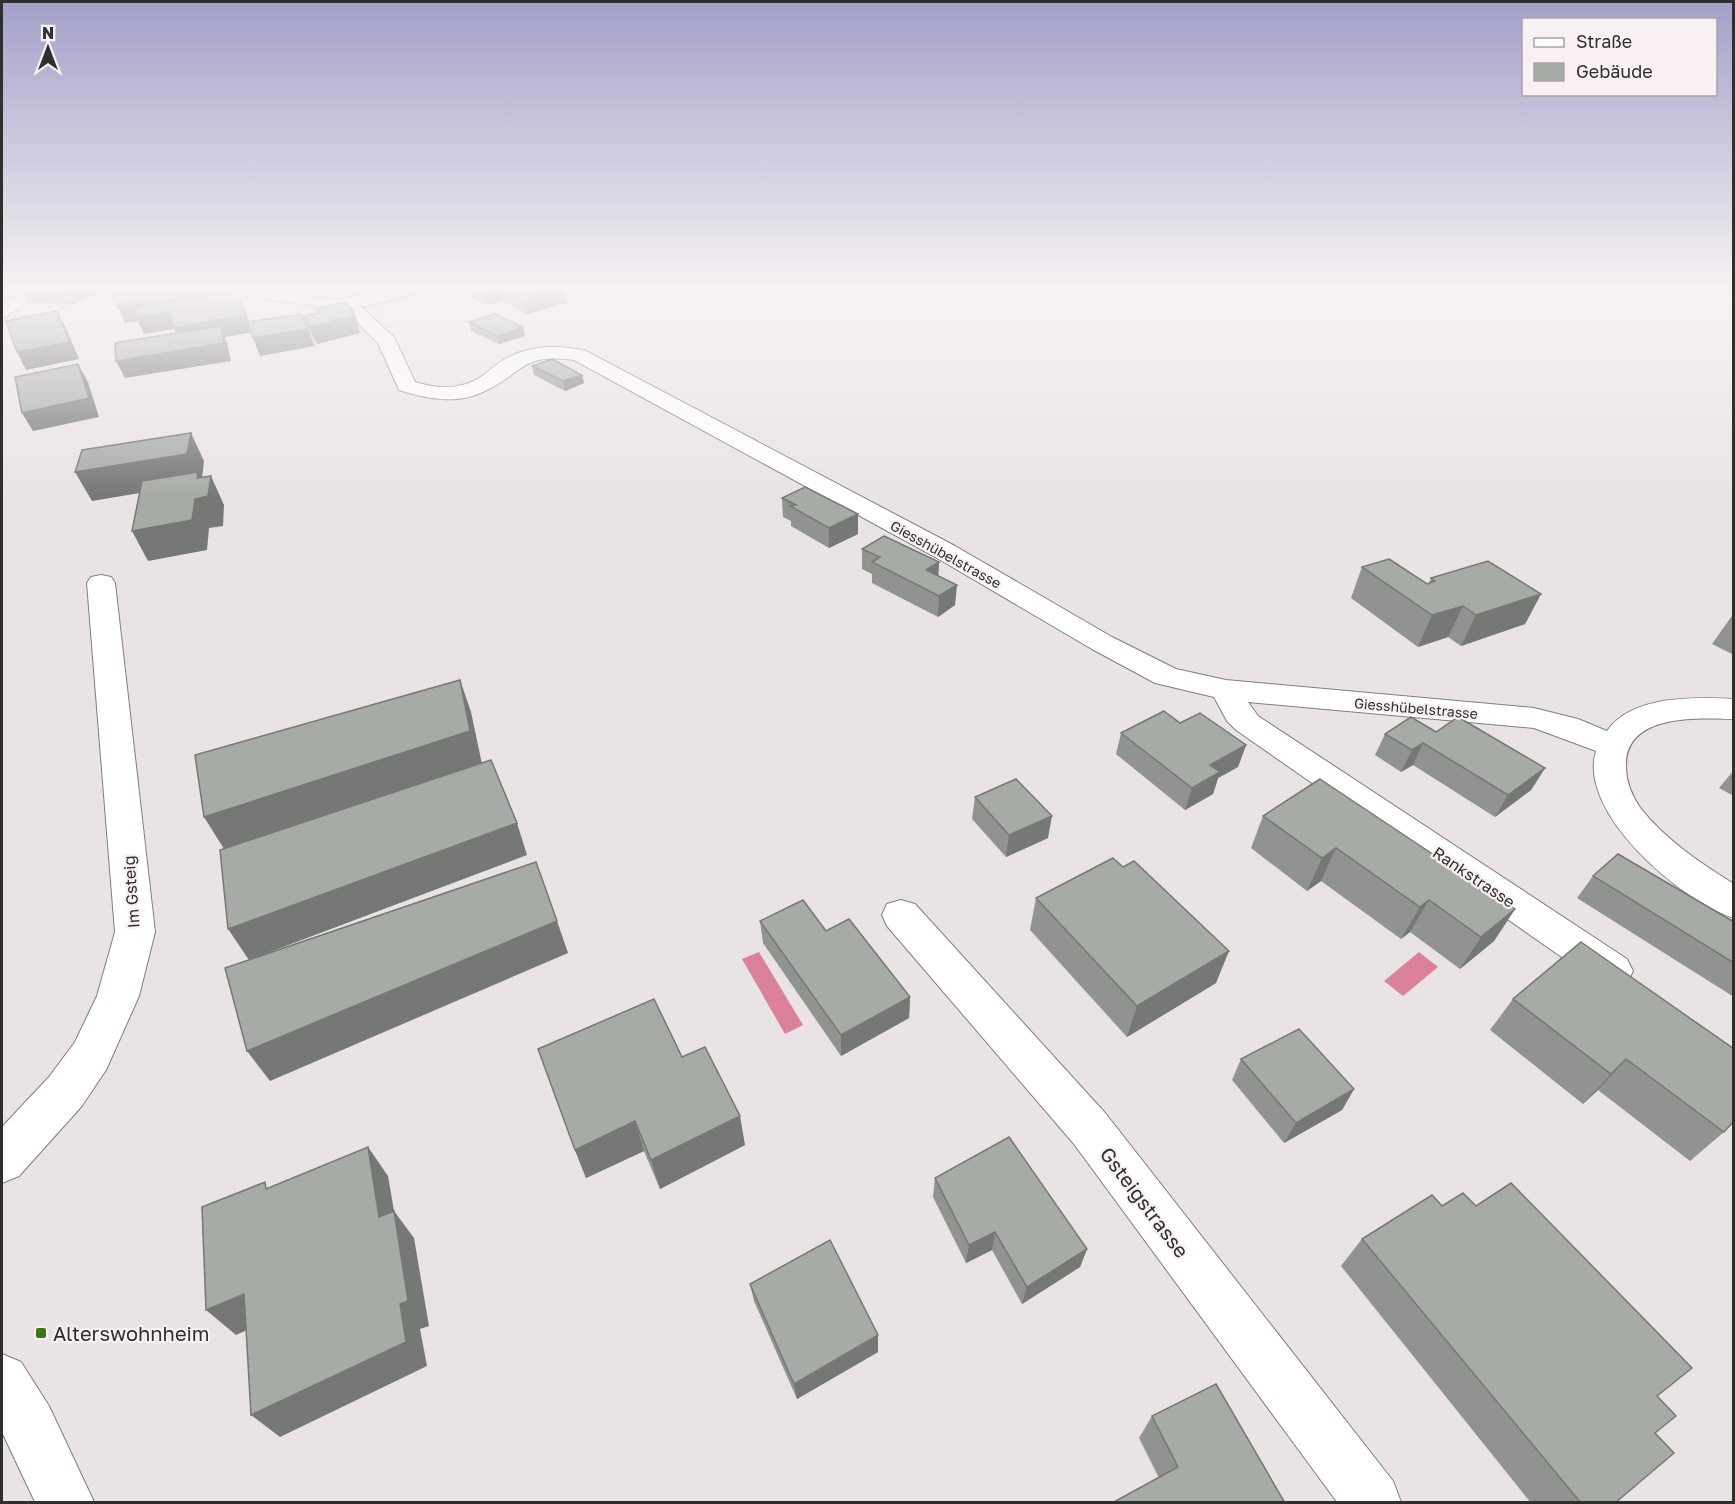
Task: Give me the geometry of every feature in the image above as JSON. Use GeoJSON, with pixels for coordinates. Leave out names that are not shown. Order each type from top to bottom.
{"type":"FeatureCollection","features":[{"type":"Feature","properties":{"kind":"street","name":"Giesshübelstrasse"},"geometry":{"type":"LineString","coordinates":[[394,357],[406,386],[423,392],[465,391],[482,386],[527,357]]}},
{"type":"Feature","properties":{"kind":"street","name":"Giesshübelstrasse"},"geometry":{"type":"LineString","coordinates":[[583,357],[946,552],[1166,676],[1226,690],[1520,716],[1567,727],[1612,745]]}},
{"type":"Feature","properties":{"kind":"street","name":"Im Gsteig"},"geometry":{"type":"LineString","coordinates":[[2,1160],[66,1090],[97,1044],[118,1000],[135,932],[101,583]]}},
{"type":"Feature","properties":{"kind":"street","name":"Rankstrasse"},"geometry":{"type":"LineString","coordinates":[[1226,690],[1238,714],[1247,723],[1644,992]]}},
{"type":"Feature","properties":{"kind":"street"},"geometry":{"type":"LineString","coordinates":[[1734,709],[1670,710],[1650,715],[1630,725],[1612,745],[1607,759],[1608,780],[1632,821],[1648,840],[1734,903]]}},
{"type":"Feature","properties":{"kind":"street","name":"Gsteigstrasse"},"geometry":{"type":"LineString","coordinates":[[901,915],[1090,1129],[1372,1503]]}},
{"type":"Feature","properties":{"kind":"street"},"geometry":{"type":"LineString","coordinates":[[2,1381],[29,1426],[65,1503]]}},
{"type":"Feature","properties":{"kind":"shaded area"},"geometry":{"type":"Polygon","coordinates":[[[759,952],[803,1025],[785,1034],[742,959],[759,952]]]}},
{"type":"Feature","properties":{"kind":"shaded area"},"geometry":{"type":"Polygon","coordinates":[[[1419,952],[1438,967],[1403,996],[1384,981],[1419,952]]]}},
{"type":"Feature","properties":{"kind":"building"},"geometry":{"type":"Polygon","coordinates":[[[116,357],[139,357],[116,361],[116,357]]]}},
{"type":"Feature","properties":{"kind":"building"},"geometry":{"type":"Polygon","coordinates":[[[552,359],[582,375],[563,381],[532,366],[552,359]]]}},
{"type":"Feature","properties":{"kind":"building"},"geometry":{"type":"Polygon","coordinates":[[[78,364],[89,398],[22,413],[15,377],[78,364]]]}},
{"type":"Feature","properties":{"kind":"building"},"geometry":{"type":"Polygon","coordinates":[[[191,433],[187,454],[75,472],[82,450],[191,433]]]}},
{"type":"Feature","properties":{"kind":"building"},"geometry":{"type":"Polygon","coordinates":[[[198,472],[197,478],[211,476],[208,496],[195,499],[192,520],[132,531],[142,481],[198,472]]]}},
{"type":"Feature","properties":{"kind":"building"},"geometry":{"type":"Polygon","coordinates":[[[805,487],[858,514],[829,528],[790,506],[796,505],[782,498],[805,487]]]}},
{"type":"Feature","properties":{"kind":"building"},"geometry":{"type":"Polygon","coordinates":[[[884,536],[939,562],[926,570],[957,585],[939,596],[872,562],[880,557],[862,549],[884,536]]]}},
{"type":"Feature","properties":{"kind":"building"},"geometry":{"type":"Polygon","coordinates":[[[1389,559],[1427,584],[1435,581],[1431,578],[1488,561],[1541,594],[1476,615],[1463,606],[1432,615],[1362,567],[1389,559]]]}},
{"type":"Feature","properties":{"kind":"building"},"geometry":{"type":"Polygon","coordinates":[[[460,680],[470,731],[204,817],[195,755],[460,680]]]}},
{"type":"Feature","properties":{"kind":"building"},"geometry":{"type":"Polygon","coordinates":[[[1164,711],[1180,723],[1200,713],[1246,745],[1210,765],[1220,772],[1192,788],[1121,733],[1164,711]]]}},
{"type":"Feature","properties":{"kind":"building"},"geometry":{"type":"Polygon","coordinates":[[[1411,717],[1436,732],[1458,717],[1545,768],[1508,795],[1423,743],[1412,750],[1385,734],[1411,717]]]}},
{"type":"Feature","properties":{"kind":"building"},"geometry":{"type":"Polygon","coordinates":[[[491,760],[517,823],[228,929],[220,850],[491,760]]]}},
{"type":"Feature","properties":{"kind":"building"},"geometry":{"type":"Polygon","coordinates":[[[1016,779],[1052,816],[1009,835],[975,797],[1016,779]]]}},
{"type":"Feature","properties":{"kind":"building"},"geometry":{"type":"Polygon","coordinates":[[[1320,779],[1515,909],[1481,937],[1429,900],[1420,907],[1336,848],[1322,858],[1263,816],[1320,779]]]}},
{"type":"Feature","properties":{"kind":"building"},"geometry":{"type":"Polygon","coordinates":[[[1618,854],[1734,922],[1734,963],[1593,876],[1618,854]]]}},
{"type":"Feature","properties":{"kind":"building"},"geometry":{"type":"Polygon","coordinates":[[[1113,858],[1123,867],[1134,861],[1229,951],[1137,1006],[1036,898],[1113,858]]]}},
{"type":"Feature","properties":{"kind":"building"},"geometry":{"type":"Polygon","coordinates":[[[536,862],[557,921],[247,1051],[225,968],[536,862]]]}},
{"type":"Feature","properties":{"kind":"building"},"geometry":{"type":"Polygon","coordinates":[[[803,900],[826,931],[849,919],[910,997],[841,1035],[760,921],[803,900]]]}},
{"type":"Feature","properties":{"kind":"building"},"geometry":{"type":"Polygon","coordinates":[[[1581,942],[1734,1049],[1734,1121],[1724,1132],[1626,1059],[1611,1074],[1513,999],[1581,942]]]}},
{"type":"Feature","properties":{"kind":"building"},"geometry":{"type":"Polygon","coordinates":[[[654,999],[682,1057],[705,1047],[740,1116],[651,1160],[635,1121],[575,1150],[538,1049],[654,999]]]}},
{"type":"Feature","properties":{"kind":"building"},"geometry":{"type":"Polygon","coordinates":[[[1299,1029],[1354,1089],[1296,1123],[1241,1059],[1299,1029]]]}},
{"type":"Feature","properties":{"kind":"building"},"geometry":{"type":"Polygon","coordinates":[[[1009,1137],[1087,1249],[1027,1287],[995,1232],[969,1245],[935,1178],[1009,1137]]]}},
{"type":"Feature","properties":{"kind":"building"},"geometry":{"type":"Polygon","coordinates":[[[368,1147],[379,1217],[394,1211],[408,1301],[400,1304],[406,1342],[251,1415],[244,1294],[206,1310],[202,1207],[265,1182],[266,1189],[368,1147]]]}},
{"type":"Feature","properties":{"kind":"building"},"geometry":{"type":"Polygon","coordinates":[[[1511,1183],[1692,1368],[1657,1396],[1676,1416],[1655,1433],[1674,1453],[1615,1503],[1581,1503],[1362,1239],[1432,1195],[1442,1206],[1463,1193],[1476,1206],[1511,1183]]]}},
{"type":"Feature","properties":{"kind":"building"},"geometry":{"type":"Polygon","coordinates":[[[830,1240],[878,1335],[794,1384],[750,1284],[830,1240]]]}},
{"type":"Feature","properties":{"kind":"building"},"geometry":{"type":"Polygon","coordinates":[[[1216,1384],[1285,1503],[1112,1503],[1178,1467],[1152,1416],[1216,1384]]]}},
{"type":"Feature","properties":{"kind":"place","name":"Alterswohnheim"},"geometry":{"type":"Point","coordinates":[41,1333]}}]}
